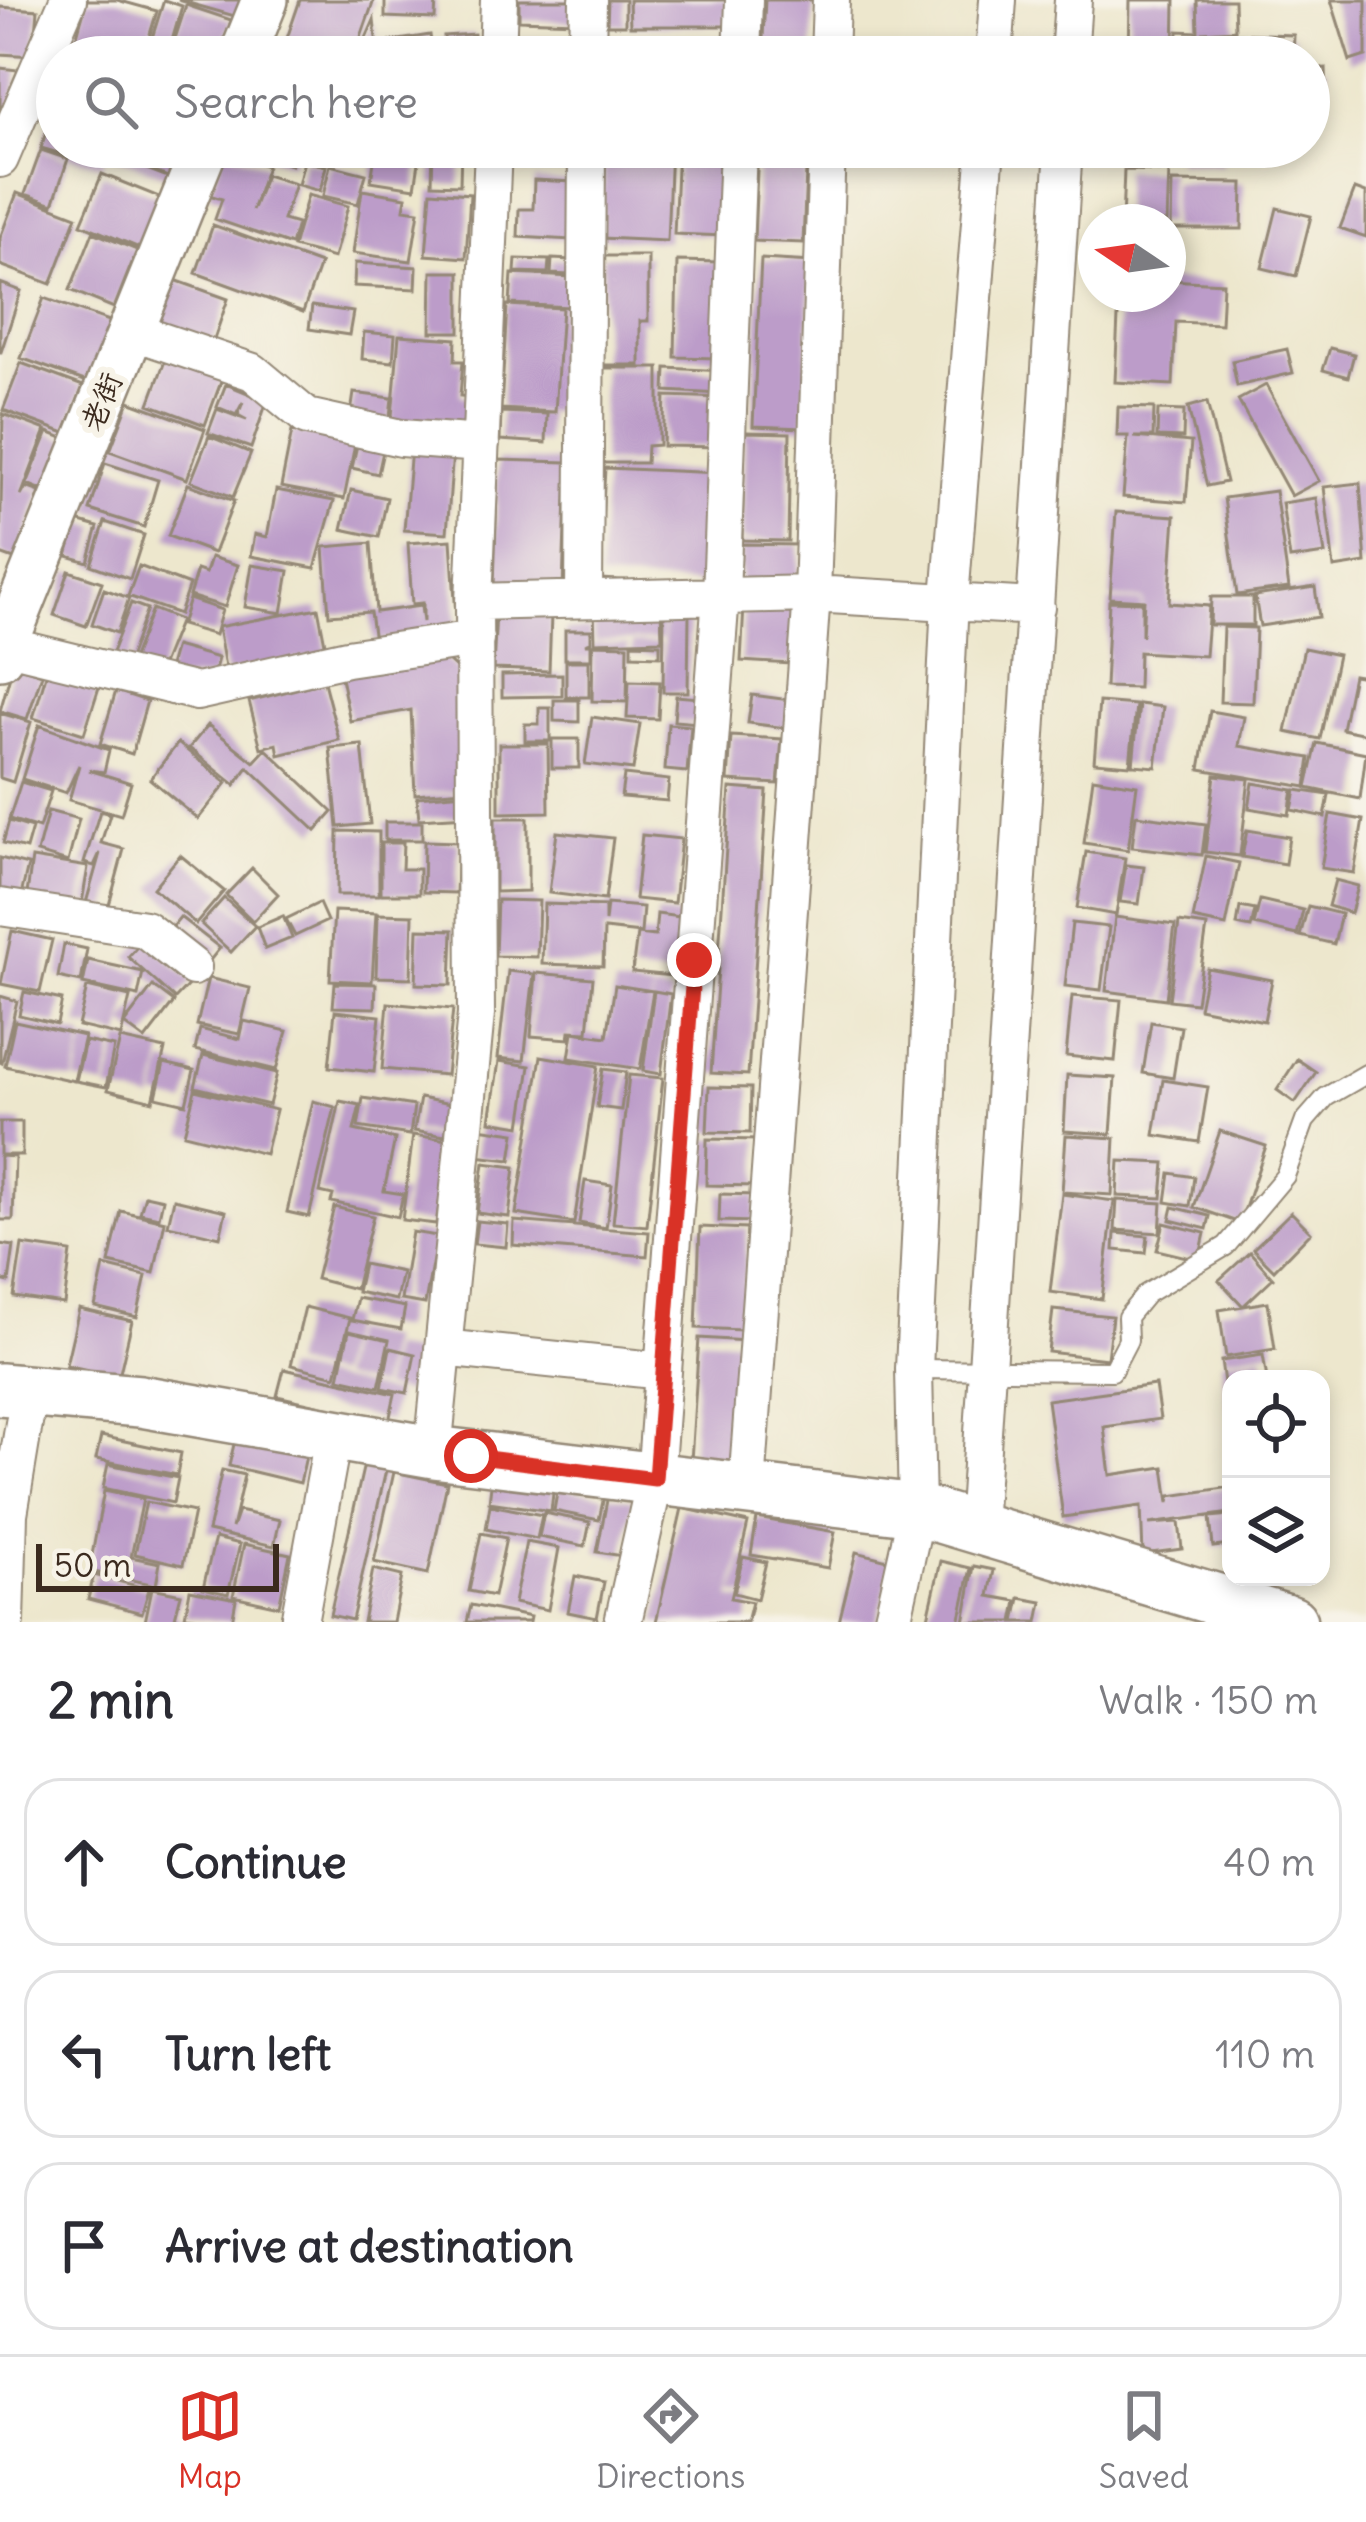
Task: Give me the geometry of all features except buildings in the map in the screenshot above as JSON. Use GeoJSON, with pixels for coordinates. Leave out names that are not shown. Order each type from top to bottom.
{"type":"FeatureCollection","features":[{"type":"Feature","properties":{"kind":"main road"},"geometry":{"type":"LineString","coordinates":[[14,1391],[140,1401],[433,1452],[916,1510],[1291,1622]]}},
{"type":"Feature","properties":{"kind":"street"},"geometry":{"type":"LineString","coordinates":[[53,36],[68,0]]}},
{"type":"Feature","properties":{"kind":"street"},"geometry":{"type":"LineString","coordinates":[[250,36],[265,0]]}},
{"type":"Feature","properties":{"kind":"street"},"geometry":{"type":"LineString","coordinates":[[498,36],[499,0]]}},
{"type":"Feature","properties":{"kind":"street"},"geometry":{"type":"LineString","coordinates":[[587,0],[587,36]]}},
{"type":"Feature","properties":{"kind":"street"},"geometry":{"type":"LineString","coordinates":[[743,36],[744,0]]}},
{"type":"Feature","properties":{"kind":"street"},"geometry":{"type":"LineString","coordinates":[[830,36],[831,0]]}},
{"type":"Feature","properties":{"kind":"street"},"geometry":{"type":"LineString","coordinates":[[995,36],[998,0]]}},
{"type":"Feature","properties":{"kind":"street"},"geometry":{"type":"LineString","coordinates":[[1070,36],[1073,0]]}},
{"type":"Feature","properties":{"kind":"street"},"geometry":{"type":"LineString","coordinates":[[0,159],[36,75]]}},
{"type":"Feature","properties":{"kind":"street","name":"老街"},"geometry":{"type":"LineString","coordinates":[[1,649],[197,168]]}},
{"type":"Feature","properties":{"kind":"street"},"geometry":{"type":"LineString","coordinates":[[433,1452],[476,1014],[474,620],[492,168]]}},
{"type":"Feature","properties":{"kind":"street"},"geometry":{"type":"LineString","coordinates":[[584,596],[586,168]]}},
{"type":"Feature","properties":{"kind":"street"},"geometry":{"type":"LineString","coordinates":[[623,1622],[655,1479],[721,595],[737,168]]}},
{"type":"Feature","properties":{"kind":"street"},"geometry":{"type":"LineString","coordinates":[[747,1487],[812,594],[825,168]]}},
{"type":"Feature","properties":{"kind":"street"},"geometry":{"type":"LineString","coordinates":[[892,1622],[916,1510],[914,1369],[950,599],[984,168]]}},
{"type":"Feature","properties":{"kind":"street"},"geometry":{"type":"LineString","coordinates":[[977,1528],[1063,168]]}},
{"type":"Feature","properties":{"kind":"street"},"geometry":{"type":"LineString","coordinates":[[131,331],[253,372],[307,417],[401,438],[481,444]]}},
{"type":"Feature","properties":{"kind":"street"},"geometry":{"type":"LineString","coordinates":[[1,649],[197,692],[584,596],[812,594],[1036,607]]}},
{"type":"Feature","properties":{"kind":"street"},"geometry":{"type":"LineString","coordinates":[[0,907],[145,929],[194,968]]}},
{"type":"Feature","properties":{"kind":"street"},"geometry":{"type":"LineString","coordinates":[[443,1348],[663,1370]]}},
{"type":"Feature","properties":{"kind":"street"},"geometry":{"type":"LineString","coordinates":[[6,1622],[14,1391]]}},
{"type":"Feature","properties":{"kind":"street"},"geometry":{"type":"LineString","coordinates":[[299,1622],[334,1432]]}},
{"type":"Feature","properties":{"kind":"lane"},"geometry":{"type":"LineString","coordinates":[[914,1369],[1112,1371],[1128,1340],[1127,1317],[1146,1294],[1226,1246],[1285,1176],[1305,1121],[1326,1097],[1366,1074]]}},
{"type":"Feature","properties":{"kind":"route"},"geometry":{"type":"LineString","coordinates":[[471,1456],[655,1479],[694,960]]}}]}
